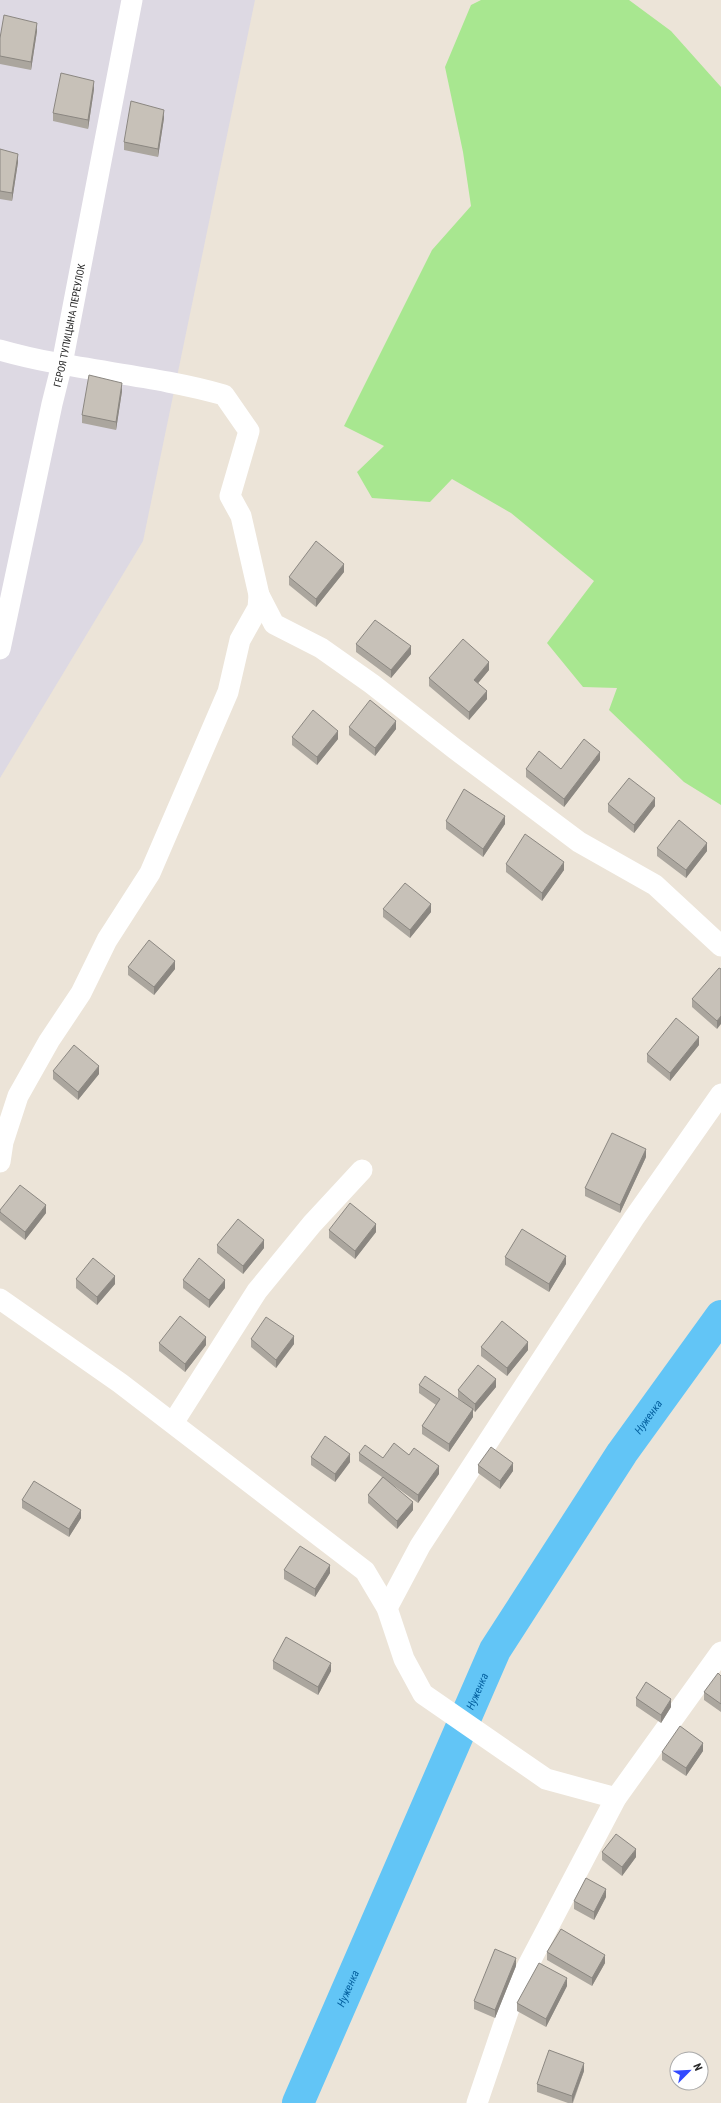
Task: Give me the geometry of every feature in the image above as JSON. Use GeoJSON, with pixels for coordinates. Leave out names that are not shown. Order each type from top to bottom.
{"type":"FeatureCollection","features":[{"type":"Feature","properties":{"kind":"street","name":"ГЕРОЯ ТУПИЦЫНА ПЕРЕУЛОК"},"geometry":{"type":"LineString","coordinates":[[0,649],[52,404],[62,364],[132,0]]}},
{"type":"Feature","properties":{"kind":"street"},"geometry":{"type":"LineString","coordinates":[[0,350],[62,364],[196,387],[224,395],[249,431],[230,496],[241,516],[259,595],[274,624],[321,648],[372,684],[455,749],[579,842],[655,886],[721,946]]}},
{"type":"Feature","properties":{"kind":"street"},"geometry":{"type":"LineString","coordinates":[[0,1162],[3,1142],[18,1096],[49,1041],[81,993],[107,940],[150,873],[228,692],[240,640],[258,608],[259,595]]}},
{"type":"Feature","properties":{"kind":"street"},"geometry":{"type":"LineString","coordinates":[[388,1608],[420,1546],[634,1218],[721,1094]]}},
{"type":"Feature","properties":{"kind":"street"},"geometry":{"type":"LineString","coordinates":[[173,1424],[257,1291],[312,1224],[362,1170]]}},
{"type":"Feature","properties":{"kind":"street"},"geometry":{"type":"LineString","coordinates":[[0,1300],[120,1382],[365,1571],[388,1608],[404,1659],[422,1694],[546,1779],[616,1798]]}},
{"type":"Feature","properties":{"kind":"street"},"geometry":{"type":"LineString","coordinates":[[477,2103],[516,1988],[616,1798],[721,1652]]}},
{"type":"Feature","properties":{"kind":"shaded area"},"geometry":{"type":"Polygon","coordinates":[[[0,0],[255,0],[143,541],[0,778],[0,0]]]}},
{"type":"Feature","properties":{"kind":"green space"},"geometry":{"type":"Polygon","coordinates":[[[481,0],[629,0],[671,31],[721,87],[721,805],[684,782],[609,710],[617,688],[583,687],[547,643],[594,581],[511,513],[452,479],[430,502],[372,498],[357,472],[384,446],[344,426],[432,250],[471,206],[463,152],[445,67],[471,5],[481,0]]]}},
{"type":"Feature","properties":{"kind":"building"},"geometry":{"type":"Polygon","coordinates":[[[4,15],[37,23],[31,62],[0,56],[0,38],[4,15]]]}},
{"type":"Feature","properties":{"kind":"building"},"geometry":{"type":"Polygon","coordinates":[[[61,73],[94,81],[88,120],[53,113],[61,73]]]}},
{"type":"Feature","properties":{"kind":"building"},"geometry":{"type":"Polygon","coordinates":[[[131,101],[164,110],[158,149],[124,142],[131,101]]]}},
{"type":"Feature","properties":{"kind":"building"},"geometry":{"type":"Polygon","coordinates":[[[0,149],[18,154],[12,193],[0,191],[0,149]]]}},
{"type":"Feature","properties":{"kind":"building"},"geometry":{"type":"Polygon","coordinates":[[[89,375],[122,383],[116,422],[82,415],[89,375]]]}},
{"type":"Feature","properties":{"kind":"building"},"geometry":{"type":"Polygon","coordinates":[[[316,541],[344,564],[316,599],[289,577],[316,541]]]}},
{"type":"Feature","properties":{"kind":"building"},"geometry":{"type":"Polygon","coordinates":[[[375,620],[411,646],[391,670],[356,644],[375,620]]]}},
{"type":"Feature","properties":{"kind":"building"},"geometry":{"type":"Polygon","coordinates":[[[463,639],[489,662],[474,680],[487,691],[469,712],[429,678],[463,639]]]}},
{"type":"Feature","properties":{"kind":"building"},"geometry":{"type":"Polygon","coordinates":[[[370,700],[396,721],[375,748],[349,727],[370,700]]]}},
{"type":"Feature","properties":{"kind":"building"},"geometry":{"type":"Polygon","coordinates":[[[313,710],[338,731],[317,757],[292,737],[313,710]]]}},
{"type":"Feature","properties":{"kind":"building"},"geometry":{"type":"Polygon","coordinates":[[[584,739],[600,752],[564,799],[526,769],[539,751],[561,769],[584,739]]]}},
{"type":"Feature","properties":{"kind":"building"},"geometry":{"type":"Polygon","coordinates":[[[629,778],[655,798],[634,825],[608,804],[629,778]]]}},
{"type":"Feature","properties":{"kind":"building"},"geometry":{"type":"Polygon","coordinates":[[[464,789],[505,816],[483,849],[446,821],[464,789]]]}},
{"type":"Feature","properties":{"kind":"building"},"geometry":{"type":"Polygon","coordinates":[[[679,820],[707,843],[686,870],[657,848],[679,820]]]}},
{"type":"Feature","properties":{"kind":"building"},"geometry":{"type":"Polygon","coordinates":[[[525,834],[564,862],[542,893],[506,864],[525,834]]]}},
{"type":"Feature","properties":{"kind":"building"},"geometry":{"type":"Polygon","coordinates":[[[405,883],[431,904],[410,930],[383,909],[405,883]]]}},
{"type":"Feature","properties":{"kind":"building"},"geometry":{"type":"Polygon","coordinates":[[[149,940],[175,961],[154,987],[128,967],[149,940]]]}},
{"type":"Feature","properties":{"kind":"building"},"geometry":{"type":"Polygon","coordinates":[[[719,968],[721,969],[721,1016],[717,1021],[692,999],[719,968]]]}},
{"type":"Feature","properties":{"kind":"building"},"geometry":{"type":"Polygon","coordinates":[[[676,1018],[699,1037],[670,1073],[647,1054],[676,1018]]]}},
{"type":"Feature","properties":{"kind":"building"},"geometry":{"type":"Polygon","coordinates":[[[74,1045],[99,1066],[78,1092],[53,1071],[74,1045]]]}},
{"type":"Feature","properties":{"kind":"building"},"geometry":{"type":"Polygon","coordinates":[[[612,1133],[646,1149],[620,1205],[585,1188],[612,1133]]]}},
{"type":"Feature","properties":{"kind":"building"},"geometry":{"type":"Polygon","coordinates":[[[20,1185],[46,1205],[25,1232],[0,1212],[20,1185]]]}},
{"type":"Feature","properties":{"kind":"building"},"geometry":{"type":"Polygon","coordinates":[[[350,1203],[376,1224],[355,1251],[329,1230],[350,1203]]]}},
{"type":"Feature","properties":{"kind":"building"},"geometry":{"type":"Polygon","coordinates":[[[238,1219],[264,1240],[243,1266],[217,1245],[238,1219]]]}},
{"type":"Feature","properties":{"kind":"building"},"geometry":{"type":"Polygon","coordinates":[[[522,1229],[566,1256],[549,1284],[505,1257],[522,1229]]]}},
{"type":"Feature","properties":{"kind":"building"},"geometry":{"type":"Polygon","coordinates":[[[93,1258],[115,1276],[97,1297],[76,1279],[93,1258]]]}},
{"type":"Feature","properties":{"kind":"building"},"geometry":{"type":"Polygon","coordinates":[[[199,1258],[225,1280],[209,1300],[183,1280],[199,1258]]]}},
{"type":"Feature","properties":{"kind":"building"},"geometry":{"type":"Polygon","coordinates":[[[180,1316],[206,1337],[185,1364],[159,1343],[180,1316]]]}},
{"type":"Feature","properties":{"kind":"building"},"geometry":{"type":"Polygon","coordinates":[[[266,1317],[294,1336],[276,1360],[251,1339],[266,1317]]]}},
{"type":"Feature","properties":{"kind":"building"},"geometry":{"type":"Polygon","coordinates":[[[502,1321],[528,1342],[507,1368],[481,1347],[502,1321]]]}},
{"type":"Feature","properties":{"kind":"building"},"geometry":{"type":"Polygon","coordinates":[[[478,1365],[496,1379],[475,1404],[458,1390],[478,1365]]]}},
{"type":"Feature","properties":{"kind":"building"},"geometry":{"type":"Polygon","coordinates":[[[425,1376],[473,1409],[449,1444],[422,1426],[440,1399],[419,1385],[425,1376]]]}},
{"type":"Feature","properties":{"kind":"building"},"geometry":{"type":"Polygon","coordinates":[[[325,1436],[350,1454],[335,1474],[311,1457],[325,1436]]]}},
{"type":"Feature","properties":{"kind":"building"},"geometry":{"type":"Polygon","coordinates":[[[394,1443],[409,1455],[414,1448],[439,1466],[418,1495],[359,1453],[365,1445],[383,1458],[394,1443]]]}},
{"type":"Feature","properties":{"kind":"building"},"geometry":{"type":"Polygon","coordinates":[[[491,1447],[513,1463],[500,1481],[478,1465],[491,1447]]]}},
{"type":"Feature","properties":{"kind":"building"},"geometry":{"type":"Polygon","coordinates":[[[383,1477],[413,1502],[397,1521],[368,1495],[383,1477]]]}},
{"type":"Feature","properties":{"kind":"building"},"geometry":{"type":"Polygon","coordinates":[[[34,1481],[81,1510],[69,1529],[22,1500],[34,1481]]]}},
{"type":"Feature","properties":{"kind":"building"},"geometry":{"type":"Polygon","coordinates":[[[300,1546],[330,1565],[315,1589],[284,1570],[300,1546]]]}},
{"type":"Feature","properties":{"kind":"building"},"geometry":{"type":"Polygon","coordinates":[[[286,1637],[331,1663],[318,1687],[273,1661],[286,1637]]]}},
{"type":"Feature","properties":{"kind":"building"},"geometry":{"type":"Polygon","coordinates":[[[718,1673],[721,1676],[721,1704],[704,1692],[718,1673]]]}},
{"type":"Feature","properties":{"kind":"building"},"geometry":{"type":"Polygon","coordinates":[[[646,1682],[671,1699],[661,1715],[636,1698],[646,1682]]]}},
{"type":"Feature","properties":{"kind":"building"},"geometry":{"type":"Polygon","coordinates":[[[680,1726],[703,1743],[686,1768],[662,1752],[680,1726]]]}},
{"type":"Feature","properties":{"kind":"building"},"geometry":{"type":"Polygon","coordinates":[[[616,1834],[636,1849],[622,1867],[602,1852],[616,1834]]]}},
{"type":"Feature","properties":{"kind":"building"},"geometry":{"type":"Polygon","coordinates":[[[586,1878],[606,1889],[594,1912],[574,1901],[586,1878]]]}},
{"type":"Feature","properties":{"kind":"building"},"geometry":{"type":"Polygon","coordinates":[[[561,1929],[605,1955],[592,1978],[547,1952],[561,1929]]]}},
{"type":"Feature","properties":{"kind":"building"},"geometry":{"type":"Polygon","coordinates":[[[495,1949],[516,1958],[495,2010],[474,2001],[495,1949]]]}},
{"type":"Feature","properties":{"kind":"building"},"geometry":{"type":"Polygon","coordinates":[[[539,1963],[567,1978],[546,2019],[517,2003],[539,1963]]]}},
{"type":"Feature","properties":{"kind":"building"},"geometry":{"type":"Polygon","coordinates":[[[549,2050],[584,2063],[572,2096],[537,2084],[549,2050]]]}},
{"type":"Feature","properties":{"kind":"waterway","name":"Нуженка"},"geometry":{"type":"LineString","coordinates":[[298,2103],[495,1650],[622,1453],[721,1316]]}}]}
